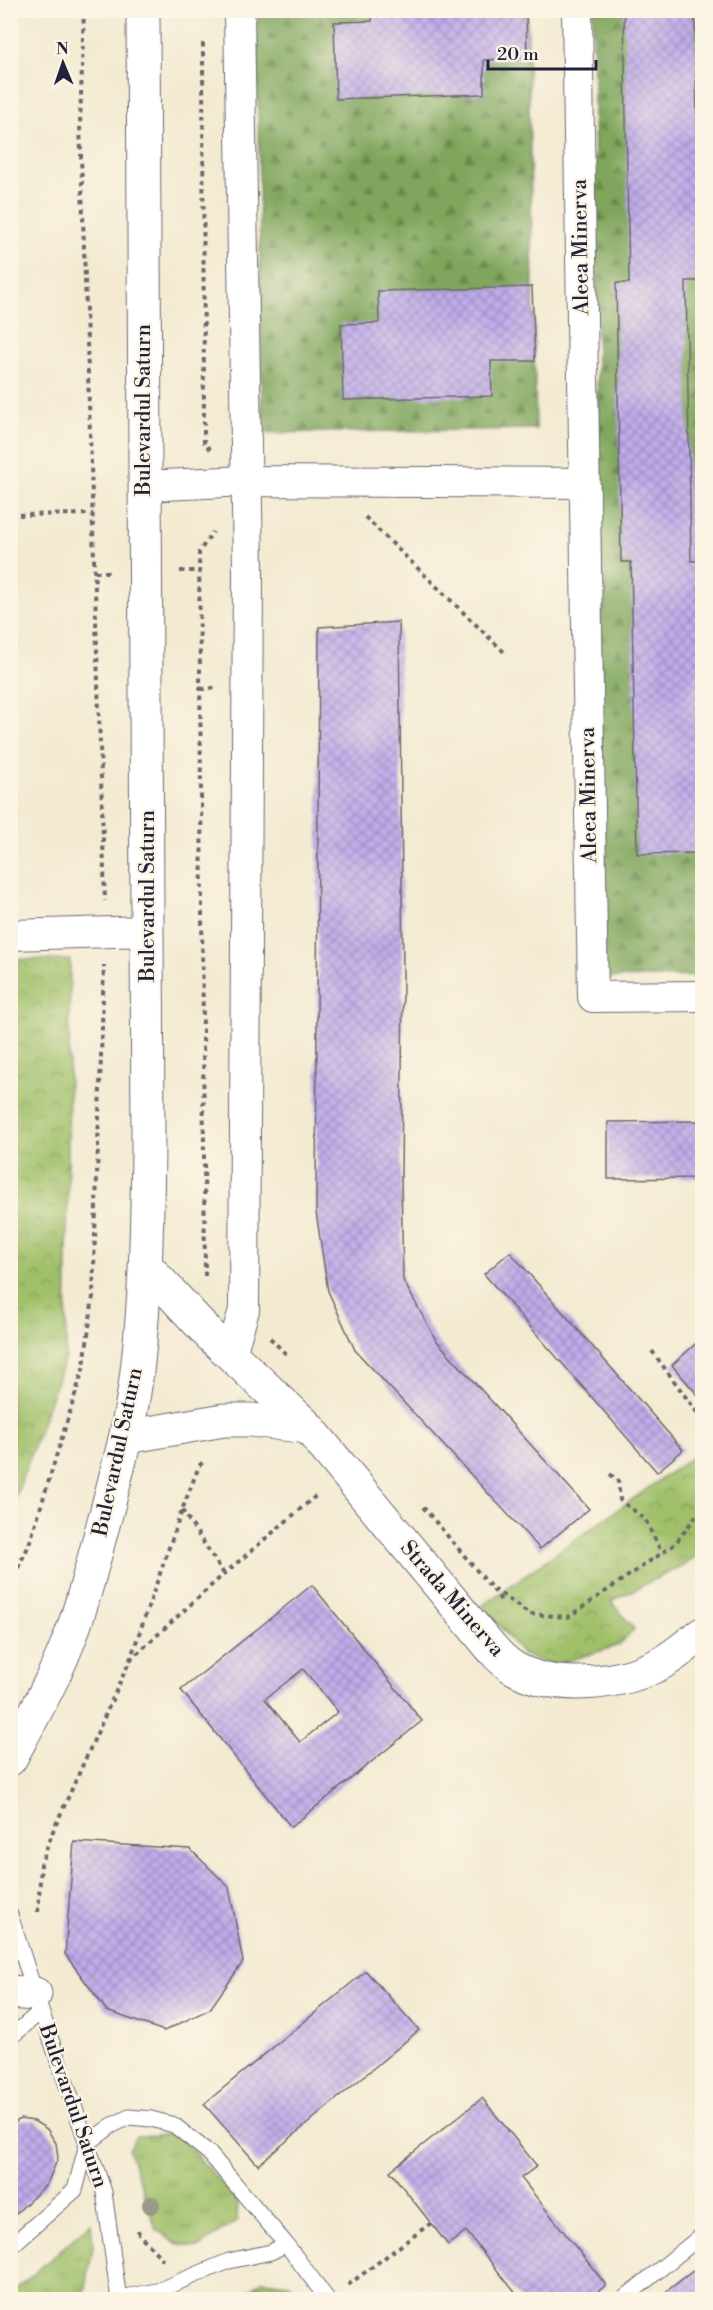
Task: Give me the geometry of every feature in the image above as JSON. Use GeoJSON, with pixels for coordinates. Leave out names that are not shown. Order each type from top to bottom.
{"type":"FeatureCollection","features":[{"type":"Feature","properties":{"kind":"main road","name":"Bulevardul Saturn"},"geometry":{"type":"LineString","coordinates":[[10,1759],[46,1691],[72,1633],[88,1580],[126,1437],[138,1365],[146,1266],[148,931],[143,10]]}},
{"type":"Feature","properties":{"kind":"main road","name":"Strada Minerva"},"geometry":{"type":"LineString","coordinates":[[146,1266],[210,1335],[308,1427],[496,1653],[514,1668],[541,1679],[577,1684],[613,1681],[664,1661],[702,1634]]}},
{"type":"Feature","properties":{"kind":"main road"},"geometry":{"type":"LineString","coordinates":[[126,1437],[224,1420],[251,1420],[308,1427]]}},
{"type":"Feature","properties":{"kind":"street"},"geometry":{"type":"LineString","coordinates":[[231,1354],[244,1310],[248,570],[238,10]]}},
{"type":"Feature","properties":{"kind":"street","name":"Aleea Minerva"},"geometry":{"type":"LineString","coordinates":[[577,10],[593,997],[702,996]]}},
{"type":"Feature","properties":{"kind":"street"},"geometry":{"type":"LineString","coordinates":[[144,486],[245,481],[585,483]]}},
{"type":"Feature","properties":{"kind":"street"},"geometry":{"type":"LineString","coordinates":[[10,935],[148,931]]}},
{"type":"Feature","properties":{"kind":"lane","name":"Bulevardul Saturn"},"geometry":{"type":"LineString","coordinates":[[10,1916],[29,1999],[104,2192],[119,2299]]}},
{"type":"Feature","properties":{"kind":"lane"},"geometry":{"type":"LineString","coordinates":[[10,2038],[29,1999]]}},
{"type":"Feature","properties":{"kind":"lane"},"geometry":{"type":"LineString","coordinates":[[10,2247],[75,2190],[87,2144],[111,2126],[129,2117],[151,2119],[174,2125],[209,2152],[286,2244],[328,2300]]}},
{"type":"Feature","properties":{"kind":"lane"},"geometry":{"type":"LineString","coordinates":[[622,2300],[702,2235]]}},
{"type":"Feature","properties":{"kind":"lane"},"geometry":{"type":"LineString","coordinates":[[119,2299],[157,2291],[229,2261],[271,2252],[286,2244]]}},
{"type":"Feature","properties":{"kind":"path"},"geometry":{"type":"LineString","coordinates":[[10,1584],[29,1545],[84,1366],[93,1296],[105,931],[80,124],[84,10]]}},
{"type":"Feature","properties":{"kind":"path"},"geometry":{"type":"LineString","coordinates":[[203,34],[204,444],[245,481],[199,552],[205,1279],[244,1310],[290,1359]]}},
{"type":"Feature","properties":{"kind":"path"},"geometry":{"type":"LineString","coordinates":[[330,483],[504,652]]}},
{"type":"Feature","properties":{"kind":"path"},"geometry":{"type":"LineString","coordinates":[[10,515],[93,514]]}},
{"type":"Feature","properties":{"kind":"path"},"geometry":{"type":"LineString","coordinates":[[651,1352],[702,1419]]}},
{"type":"Feature","properties":{"kind":"path"},"geometry":{"type":"LineString","coordinates":[[38,1920],[41,1864],[52,1831],[130,1660],[199,1467],[212,1453]]}},
{"type":"Feature","properties":{"kind":"path"},"geometry":{"type":"LineString","coordinates":[[610,1474],[618,1481],[620,1500],[645,1519],[662,1553]]}},
{"type":"Feature","properties":{"kind":"path"},"geometry":{"type":"LineString","coordinates":[[130,1660],[224,1574],[319,1492],[314,1485]]}},
{"type":"Feature","properties":{"kind":"path"},"geometry":{"type":"LineString","coordinates":[[418,1501],[490,1586],[530,1614],[568,1617],[675,1544],[702,1508]]}},
{"type":"Feature","properties":{"kind":"path"},"geometry":{"type":"LineString","coordinates":[[182,1510],[224,1574]]}},
{"type":"Feature","properties":{"kind":"path"},"geometry":{"type":"LineString","coordinates":[[136,2223],[139,2234],[162,2261],[172,2258]]}},
{"type":"Feature","properties":{"kind":"path"},"geometry":{"type":"LineString","coordinates":[[349,2293],[345,2287],[431,2223]]}},
{"type":"Feature","properties":{"kind":"green space"},"geometry":{"type":"Polygon","coordinates":[[[257,11],[527,11],[536,429],[262,433],[257,11]]]}},
{"type":"Feature","properties":{"kind":"green space"},"geometry":{"type":"Polygon","coordinates":[[[593,11],[702,11],[702,976],[604,978],[593,11]]]}},
{"type":"Feature","properties":{"kind":"green space"},"geometry":{"type":"Polygon","coordinates":[[[11,959],[70,960],[66,1355],[11,1510],[11,959]]]}},
{"type":"Feature","properties":{"kind":"green space"},"geometry":{"type":"Polygon","coordinates":[[[702,1450],[702,1551],[686,1564],[611,1601],[634,1629],[619,1645],[555,1665],[523,1655],[483,1605],[702,1450]]]}},
{"type":"Feature","properties":{"kind":"green space"},"geometry":{"type":"Polygon","coordinates":[[[178,2134],[238,2203],[237,2220],[198,2248],[175,2243],[156,2229],[129,2150],[136,2136],[178,2134]]]}},
{"type":"Feature","properties":{"kind":"green space"},"geometry":{"type":"Polygon","coordinates":[[[91,2223],[93,2246],[84,2299],[11,2299],[11,2294],[91,2223]]]}},
{"type":"Feature","properties":{"kind":"green space"},"geometry":{"type":"Polygon","coordinates":[[[262,2281],[289,2284],[301,2299],[238,2299],[262,2281]]]}},
{"type":"Feature","properties":{"kind":"building"},"geometry":{"type":"Polygon","coordinates":[[[372,10],[526,10],[527,58],[484,60],[484,94],[336,99],[334,22],[372,21],[372,10]]]}},
{"type":"Feature","properties":{"kind":"building"},"geometry":{"type":"Polygon","coordinates":[[[624,10],[695,10],[700,281],[686,281],[691,561],[699,561],[702,853],[637,854],[631,562],[621,562],[616,283],[629,283],[624,10]]]}},
{"type":"Feature","properties":{"kind":"building"},"geometry":{"type":"Polygon","coordinates":[[[532,287],[535,361],[491,361],[492,396],[343,400],[341,324],[379,323],[378,291],[532,287]]]}},
{"type":"Feature","properties":{"kind":"building"},"geometry":{"type":"Polygon","coordinates":[[[399,622],[403,975],[401,1178],[403,1280],[436,1340],[589,1509],[540,1549],[355,1350],[328,1291],[316,1212],[319,627],[399,622]]]}},
{"type":"Feature","properties":{"kind":"building"},"geometry":{"type":"Polygon","coordinates":[[[702,1121],[702,1178],[608,1179],[608,1122],[702,1121]]]}},
{"type":"Feature","properties":{"kind":"building"},"geometry":{"type":"Polygon","coordinates":[[[510,1252],[683,1450],[657,1472],[484,1274],[510,1252]]]}},
{"type":"Feature","properties":{"kind":"building"},"geometry":{"type":"Polygon","coordinates":[[[702,1338],[702,1400],[672,1365],[702,1338]]]}},
{"type":"Feature","properties":{"kind":"building"},"geometry":{"type":"Polygon","coordinates":[[[312,1585],[422,1721],[291,1827],[181,1690],[312,1585]],[[303,1669],[265,1699],[300,1742],[338,1712],[303,1669]]]}},
{"type":"Feature","properties":{"kind":"building"},"geometry":{"type":"Polygon","coordinates":[[[74,1842],[190,1849],[229,1887],[243,1962],[210,2009],[164,2031],[107,2011],[65,1954],[74,1842]]]}},
{"type":"Feature","properties":{"kind":"building"},"geometry":{"type":"Polygon","coordinates":[[[366,1971],[419,2030],[258,2165],[204,2104],[366,1971]]]}},
{"type":"Feature","properties":{"kind":"building"},"geometry":{"type":"Polygon","coordinates":[[[482,2098],[537,2166],[521,2178],[606,2285],[588,2300],[521,2300],[466,2231],[448,2245],[390,2171],[482,2098]]]}},
{"type":"Feature","properties":{"kind":"building"},"geometry":{"type":"Polygon","coordinates":[[[20,2119],[34,2121],[47,2129],[56,2143],[58,2158],[47,2184],[10,2219],[10,2126],[20,2119]]]}},
{"type":"Feature","properties":{"kind":"building"},"geometry":{"type":"Polygon","coordinates":[[[702,2264],[702,2300],[655,2300],[702,2264]]]}}]}
